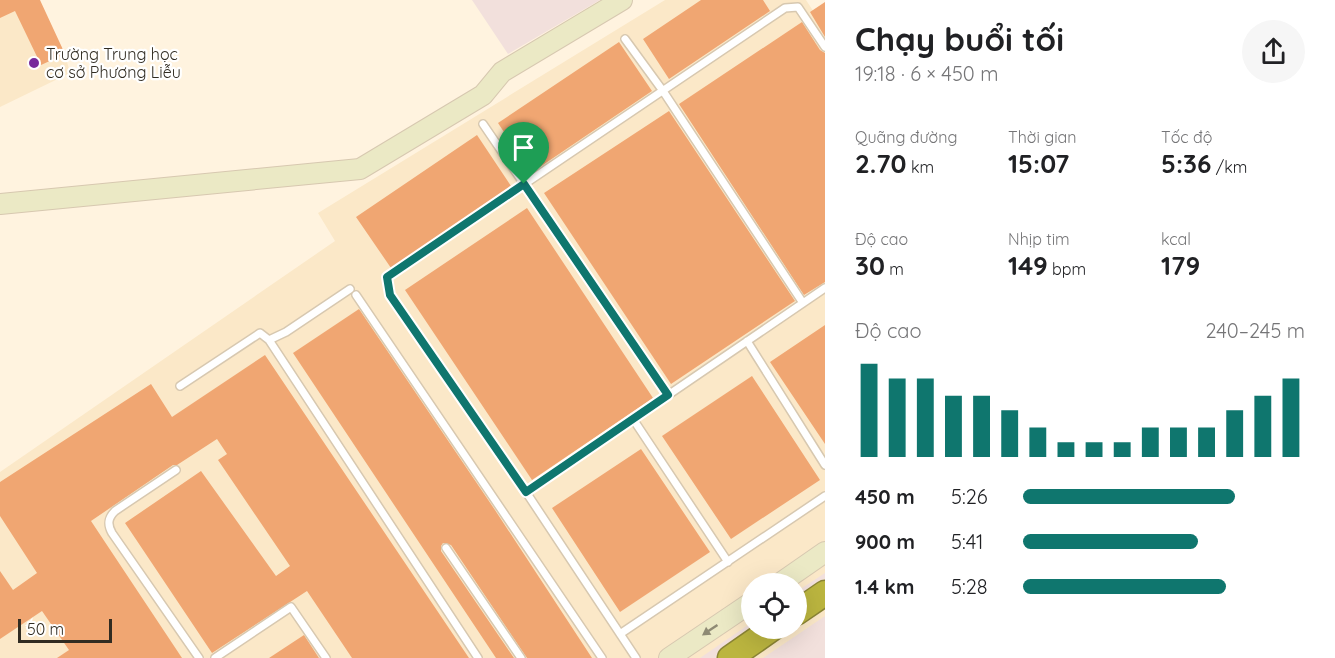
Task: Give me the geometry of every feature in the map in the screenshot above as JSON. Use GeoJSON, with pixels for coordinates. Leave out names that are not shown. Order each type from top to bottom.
{"type":"FeatureCollection","features":[{"type":"Feature","properties":{"kind":"highway"},"geometry":{"type":"LineString","coordinates":[[807,605],[825,593]]}},
{"type":"Feature","properties":{"kind":"highway"},"geometry":{"type":"LineString","coordinates":[[730,658],[757,639]]}},
{"type":"Feature","properties":{"kind":"street"},"geometry":{"type":"LineString","coordinates":[[0,204],[360,169],[483,96],[502,72],[622,0]]}},
{"type":"Feature","properties":{"kind":"street"},"geometry":{"type":"LineString","coordinates":[[795,573],[825,552]]}},
{"type":"Feature","properties":{"kind":"street"},"geometry":{"type":"LineString","coordinates":[[669,658],[741,609]]}},
{"type":"Feature","properties":{"kind":"lane"},"geometry":{"type":"LineString","coordinates":[[636,658],[526,492],[390,295],[387,277],[785,8],[798,8],[825,47]]}},
{"type":"Feature","properties":{"kind":"lane"},"geometry":{"type":"LineString","coordinates":[[626,39],[803,303]]}},
{"type":"Feature","properties":{"kind":"lane"},"geometry":{"type":"LineString","coordinates":[[483,124],[668,395]]}},
{"type":"Feature","properties":{"kind":"lane"},"geometry":{"type":"LineString","coordinates":[[526,492],[825,288]]}},
{"type":"Feature","properties":{"kind":"lane"},"geometry":{"type":"LineString","coordinates":[[269,340],[286,332],[350,289]]}},
{"type":"Feature","properties":{"kind":"lane"},"geometry":{"type":"LineString","coordinates":[[356,295],[602,658]]}},
{"type":"Feature","properties":{"kind":"lane"},"geometry":{"type":"LineString","coordinates":[[180,386],[260,333],[269,340],[478,658]]}},
{"type":"Feature","properties":{"kind":"lane"},"geometry":{"type":"LineString","coordinates":[[747,341],[825,465]]}},
{"type":"Feature","properties":{"kind":"lane"},"geometry":{"type":"LineString","coordinates":[[633,419],[728,562]]}},
{"type":"Feature","properties":{"kind":"lane"},"geometry":{"type":"LineString","coordinates":[[176,470],[115,511],[111,515],[109,524],[112,533],[199,658]]}},
{"type":"Feature","properties":{"kind":"lane"},"geometry":{"type":"LineString","coordinates":[[620,634],[825,496]]}},
{"type":"Feature","properties":{"kind":"lane"},"geometry":{"type":"LineString","coordinates":[[446,548],[521,658]]}},
{"type":"Feature","properties":{"kind":"lane"},"geometry":{"type":"LineString","coordinates":[[215,658],[291,607],[326,658]]}},
{"type":"Feature","properties":{"kind":"shaded area","name":"Trường Trung học cơ sở Phương Liễu"},"geometry":{"type":"Polygon","coordinates":[[[0,0],[38,0],[65,54],[70,73],[0,107],[0,0]]]}},
{"type":"Feature","properties":{"kind":"shaded area"},"geometry":{"type":"Polygon","coordinates":[[[472,0],[600,0],[508,54],[472,0]]]}},
{"type":"Feature","properties":{"kind":"shaded area"},"geometry":{"type":"Polygon","coordinates":[[[665,0],[806,0],[825,29],[825,658],[0,658],[0,472],[335,241],[318,213],[665,0]]]}},
{"type":"Feature","properties":{"kind":"shaded area"},"geometry":{"type":"Polygon","coordinates":[[[825,573],[825,584],[807,596],[807,585],[825,573]]]}},
{"type":"Feature","properties":{"kind":"shaded area"},"geometry":{"type":"Polygon","coordinates":[[[825,616],[825,658],[763,658],[791,639],[807,639],[807,628],[825,616]]]}},
{"type":"Feature","properties":{"kind":"shaded area"},"geometry":{"type":"Polygon","coordinates":[[[741,630],[741,639],[744,639],[715,658],[700,658],[741,630]]]}},
{"type":"Feature","properties":{"kind":"building"},"geometry":{"type":"Polygon","coordinates":[[[0,0],[40,0],[65,54],[41,65],[15,11],[0,18],[0,0]]]}},
{"type":"Feature","properties":{"kind":"building"},"geometry":{"type":"Polygon","coordinates":[[[701,0],[763,0],[770,11],[669,79],[643,39],[701,0]]]}},
{"type":"Feature","properties":{"kind":"building"},"geometry":{"type":"Polygon","coordinates":[[[825,2],[825,37],[810,12],[825,2]]]}},
{"type":"Feature","properties":{"kind":"building"},"geometry":{"type":"Polygon","coordinates":[[[802,22],[820,50],[825,53],[825,282],[804,295],[679,104],[802,22]]]}},
{"type":"Feature","properties":{"kind":"building"},"geometry":{"type":"Polygon","coordinates":[[[619,42],[652,91],[531,173],[498,123],[619,42]]]}},
{"type":"Feature","properties":{"kind":"building"},"geometry":{"type":"Polygon","coordinates":[[[669,111],[795,301],[671,384],[544,193],[669,111]]]}},
{"type":"Feature","properties":{"kind":"building"},"geometry":{"type":"Polygon","coordinates":[[[477,135],[511,186],[391,268],[356,217],[477,135]]]}},
{"type":"Feature","properties":{"kind":"building"},"geometry":{"type":"Polygon","coordinates":[[[527,208],[653,398],[532,480],[405,290],[527,208]]]}},
{"type":"Feature","properties":{"kind":"building"},"geometry":{"type":"Polygon","coordinates":[[[359,309],[592,658],[527,658],[451,545],[443,543],[441,551],[514,658],[496,658],[293,353],[359,309]]]}},
{"type":"Feature","properties":{"kind":"building"},"geometry":{"type":"Polygon","coordinates":[[[825,325],[825,444],[770,362],[825,325]]]}},
{"type":"Feature","properties":{"kind":"building"},"geometry":{"type":"Polygon","coordinates":[[[265,355],[469,658],[352,658],[307,591],[212,653],[125,523],[201,471],[276,576],[290,566],[218,460],[227,454],[217,439],[177,465],[173,465],[91,521],[182,658],[57,658],[69,650],[42,611],[0,639],[0,571],[13,590],[37,573],[0,516],[0,482],[151,384],[172,417],[265,355]]]}},
{"type":"Feature","properties":{"kind":"building"},"geometry":{"type":"Polygon","coordinates":[[[752,376],[820,480],[731,539],[662,436],[752,376]]]}},
{"type":"Feature","properties":{"kind":"building"},"geometry":{"type":"Polygon","coordinates":[[[641,449],[710,552],[620,612],[552,508],[641,449]]]}},
{"type":"Feature","properties":{"kind":"building"},"geometry":{"type":"Polygon","coordinates":[[[304,635],[319,658],[269,658],[304,635]]]}},
{"type":"Feature","properties":{"kind":"place","name":"Trường Trung học cơ sở Phương Liễu"},"geometry":{"type":"Point","coordinates":[34,63]}},
{"type":"Feature","properties":{"kind":"route"},"geometry":{"type":"LineString","coordinates":[[524,184],[668,395],[526,492],[390,295],[387,277],[524,184]]}}]}
